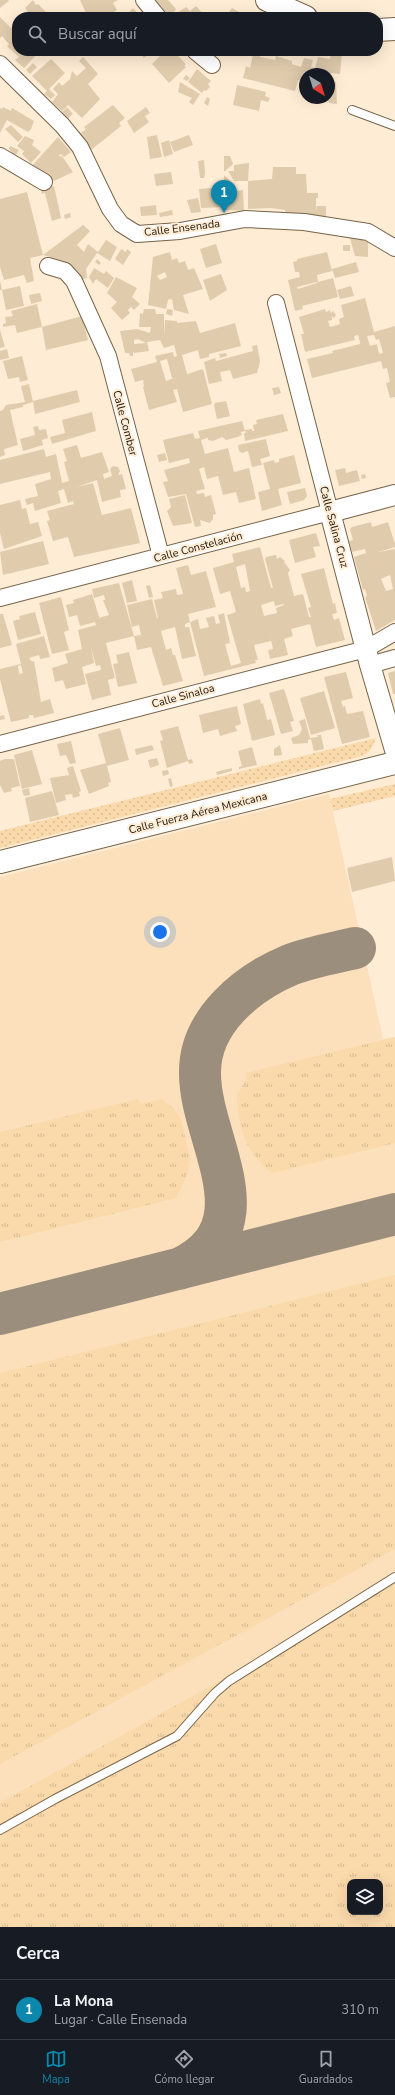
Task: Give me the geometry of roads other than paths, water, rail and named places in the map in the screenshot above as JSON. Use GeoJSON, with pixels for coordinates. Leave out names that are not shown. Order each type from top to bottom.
{"type":"FeatureCollection","features":[{"type":"Feature","properties":{"kind":"main road"},"geometry":{"type":"LineString","coordinates":[[267,0],[295,12]]}},
{"type":"Feature","properties":{"kind":"main road"},"geometry":{"type":"LineString","coordinates":[[383,30],[395,29]]}},
{"type":"Feature","properties":{"kind":"main road","name":"Calle Fuerza Aérea Mexicana"},"geometry":{"type":"LineString","coordinates":[[0,862],[395,763]]}},
{"type":"Feature","properties":{"kind":"street"},"geometry":{"type":"LineString","coordinates":[[144,0],[154,12]]}},
{"type":"Feature","properties":{"kind":"street"},"geometry":{"type":"LineString","coordinates":[[201,56],[212,65]]}},
{"type":"Feature","properties":{"kind":"street","name":"Calle Ensenada"},"geometry":{"type":"LineString","coordinates":[[0,64],[62,125],[75,142],[110,209],[121,224],[137,234],[180,231],[245,219],[304,222],[368,232],[395,248]]}},
{"type":"Feature","properties":{"kind":"street"},"geometry":{"type":"LineString","coordinates":[[0,156],[44,182]]}},
{"type":"Feature","properties":{"kind":"street","name":"Calle Comber"},"geometry":{"type":"LineString","coordinates":[[48,266],[65,271],[74,281],[108,356],[161,556]]}},
{"type":"Feature","properties":{"kind":"street","name":"Calle Salina Cruz"},"geometry":{"type":"LineString","coordinates":[[276,303],[368,657],[395,750]]}},
{"type":"Feature","properties":{"kind":"street","name":"Calle Constelación"},"geometry":{"type":"LineString","coordinates":[[0,598],[395,495]]}},
{"type":"Feature","properties":{"kind":"street"},"geometry":{"type":"LineString","coordinates":[[368,657],[395,632]]}},
{"type":"Feature","properties":{"kind":"street","name":"Calle Sinaloa"},"geometry":{"type":"LineString","coordinates":[[0,744],[368,657],[395,658]]}},
{"type":"Feature","properties":{"kind":"lane"},"geometry":{"type":"LineString","coordinates":[[352,110],[395,126]]}},
{"type":"Feature","properties":{"kind":"lane"},"geometry":{"type":"LineString","coordinates":[[0,1830],[55,1799],[178,1736],[215,1693],[229,1681],[395,1577]]}},
{"type":"Feature","properties":{"kind":"place","name":"La Mona"},"geometry":{"type":"Point","coordinates":[224,213]}}]}
